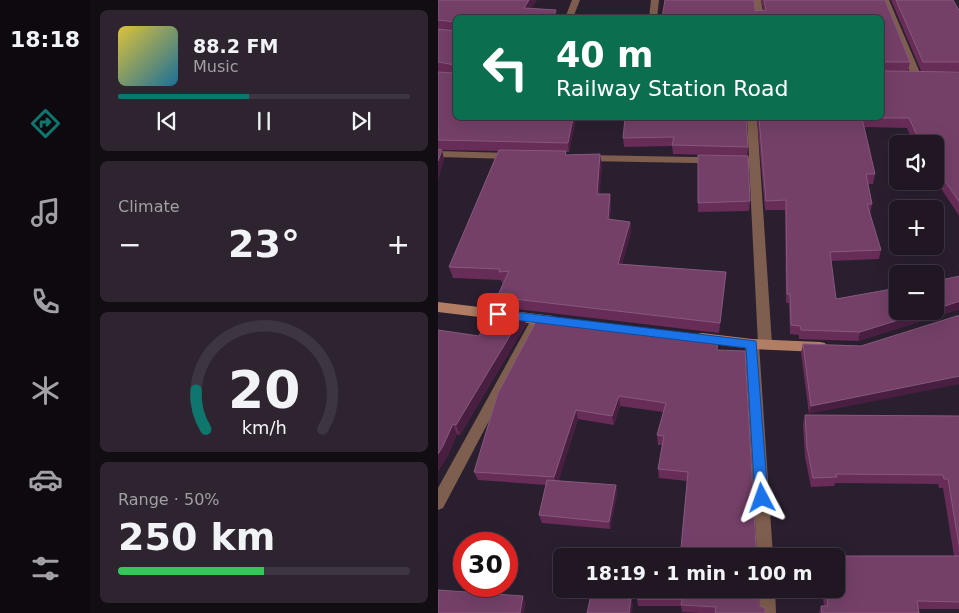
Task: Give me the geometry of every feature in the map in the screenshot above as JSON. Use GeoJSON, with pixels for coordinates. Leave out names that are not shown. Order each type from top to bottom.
{"type":"FeatureCollection","features":[{"type":"Feature","properties":{"kind":"street"},"geometry":{"type":"LineString","coordinates":[[570,15],[576,0]]}},
{"type":"Feature","properties":{"kind":"street"},"geometry":{"type":"LineString","coordinates":[[653,15],[655,0]]}},
{"type":"Feature","properties":{"kind":"street"},"geometry":{"type":"LineString","coordinates":[[757,0],[760,15]]}},
{"type":"Feature","properties":{"kind":"street"},"geometry":{"type":"LineString","coordinates":[[885,0],[916,75]]}},
{"type":"Feature","properties":{"kind":"street"},"geometry":{"type":"LineString","coordinates":[[752,120],[755,161],[765,548]]}},
{"type":"Feature","properties":{"kind":"street"},"geometry":{"type":"LineString","coordinates":[[438,154],[527,156]]}},
{"type":"Feature","properties":{"kind":"street"},"geometry":{"type":"LineString","coordinates":[[576,157],[755,161]]}},
{"type":"Feature","properties":{"kind":"street"},"geometry":{"type":"LineString","coordinates":[[438,307],[566,322]]}},
{"type":"Feature","properties":{"kind":"street"},"geometry":{"type":"LineString","coordinates":[[438,503],[537,319]]}},
{"type":"Feature","properties":{"kind":"street"},"geometry":{"type":"LineString","coordinates":[[694,337],[759,344],[830,347]]}},
{"type":"Feature","properties":{"kind":"street"},"geometry":{"type":"LineString","coordinates":[[767,598],[768,613]]}},
{"type":"Feature","properties":{"kind":"building"},"geometry":{"type":"Polygon","coordinates":[[[438,0],[529,0],[524,8],[556,10],[554,15],[453,15],[453,22],[438,20],[438,0]]]}},
{"type":"Feature","properties":{"kind":"building"},"geometry":{"type":"Polygon","coordinates":[[[665,0],[754,0],[755,11],[766,10],[764,0],[885,0],[910,62],[884,62],[884,15],[662,15],[665,0]]]}},
{"type":"Feature","properties":{"kind":"building"},"geometry":{"type":"Polygon","coordinates":[[[896,0],[953,0],[960,12],[960,62],[923,62],[896,0]]]}},
{"type":"Feature","properties":{"kind":"building"},"geometry":{"type":"Polygon","coordinates":[[[438,29],[453,31],[453,65],[438,62],[438,29]]]}},
{"type":"Feature","properties":{"kind":"building"},"geometry":{"type":"Polygon","coordinates":[[[884,71],[960,72],[960,203],[944,180],[944,135],[917,135],[909,118],[884,118],[884,71]]]}},
{"type":"Feature","properties":{"kind":"building"},"geometry":{"type":"Polygon","coordinates":[[[438,72],[453,73],[453,120],[573,120],[568,143],[438,140],[438,72]]]}},
{"type":"Feature","properties":{"kind":"building"},"geometry":{"type":"Polygon","coordinates":[[[625,120],[746,120],[748,147],[672,145],[674,137],[623,138],[625,120]]]}},
{"type":"Feature","properties":{"kind":"building"},"geometry":{"type":"Polygon","coordinates":[[[759,120],[862,120],[875,174],[866,174],[872,204],[867,204],[881,250],[830,252],[836,299],[889,290],[889,320],[898,320],[860,332],[801,330],[800,326],[791,325],[790,294],[787,294],[786,200],[766,201],[759,120]]]}},
{"type":"Feature","properties":{"kind":"building"},"geometry":{"type":"Polygon","coordinates":[[[438,149],[442,150],[438,161],[438,149]]]}},
{"type":"Feature","properties":{"kind":"building"},"geometry":{"type":"Polygon","coordinates":[[[499,150],[566,151],[565,155],[600,154],[597,194],[610,194],[608,219],[630,222],[618,264],[726,272],[720,323],[497,297],[509,271],[499,272],[500,269],[449,267],[499,150]]]}},
{"type":"Feature","properties":{"kind":"building"},"geometry":{"type":"Polygon","coordinates":[[[698,155],[748,156],[750,201],[698,203],[698,155]]]}},
{"type":"Feature","properties":{"kind":"building"},"geometry":{"type":"Polygon","coordinates":[[[960,276],[960,301],[944,306],[944,279],[960,276]]]}},
{"type":"Feature","properties":{"kind":"building"},"geometry":{"type":"Polygon","coordinates":[[[491,310],[523,314],[456,425],[453,424],[438,454],[438,330],[479,336],[491,310]]]}},
{"type":"Feature","properties":{"kind":"building"},"geometry":{"type":"Polygon","coordinates":[[[960,315],[960,376],[811,406],[803,344],[861,346],[960,315]]]}},
{"type":"Feature","properties":{"kind":"building"},"geometry":{"type":"Polygon","coordinates":[[[539,316],[718,337],[717,350],[745,351],[756,548],[681,548],[688,472],[658,469],[664,436],[657,435],[666,403],[619,396],[612,416],[576,410],[554,477],[474,472],[498,393],[539,316]]]}},
{"type":"Feature","properties":{"kind":"building"},"geometry":{"type":"Polygon","coordinates":[[[805,415],[960,416],[960,551],[948,479],[944,479],[943,475],[836,474],[837,477],[813,478],[807,447],[805,415]]]}},
{"type":"Feature","properties":{"kind":"building"},"geometry":{"type":"Polygon","coordinates":[[[547,480],[616,485],[609,522],[539,515],[547,480]]]}},
{"type":"Feature","properties":{"kind":"building"},"geometry":{"type":"Polygon","coordinates":[[[845,556],[960,556],[960,602],[917,601],[919,613],[822,613],[821,606],[828,606],[827,598],[845,598],[845,556]]]}},
{"type":"Feature","properties":{"kind":"building"},"geometry":{"type":"Polygon","coordinates":[[[438,590],[453,591],[453,597],[523,596],[520,613],[438,613],[438,590]]]}},
{"type":"Feature","properties":{"kind":"building"},"geometry":{"type":"Polygon","coordinates":[[[590,598],[631,599],[629,613],[587,613],[590,598]]]}},
{"type":"Feature","properties":{"kind":"building"},"geometry":{"type":"Polygon","coordinates":[[[759,598],[759,606],[765,608],[765,613],[715,613],[716,607],[681,605],[682,599],[637,599],[759,598]]]}},
{"type":"Feature","properties":{"kind":"route"},"geometry":{"type":"LineString","coordinates":[[498,314],[752,344],[762,498]]}}]}
